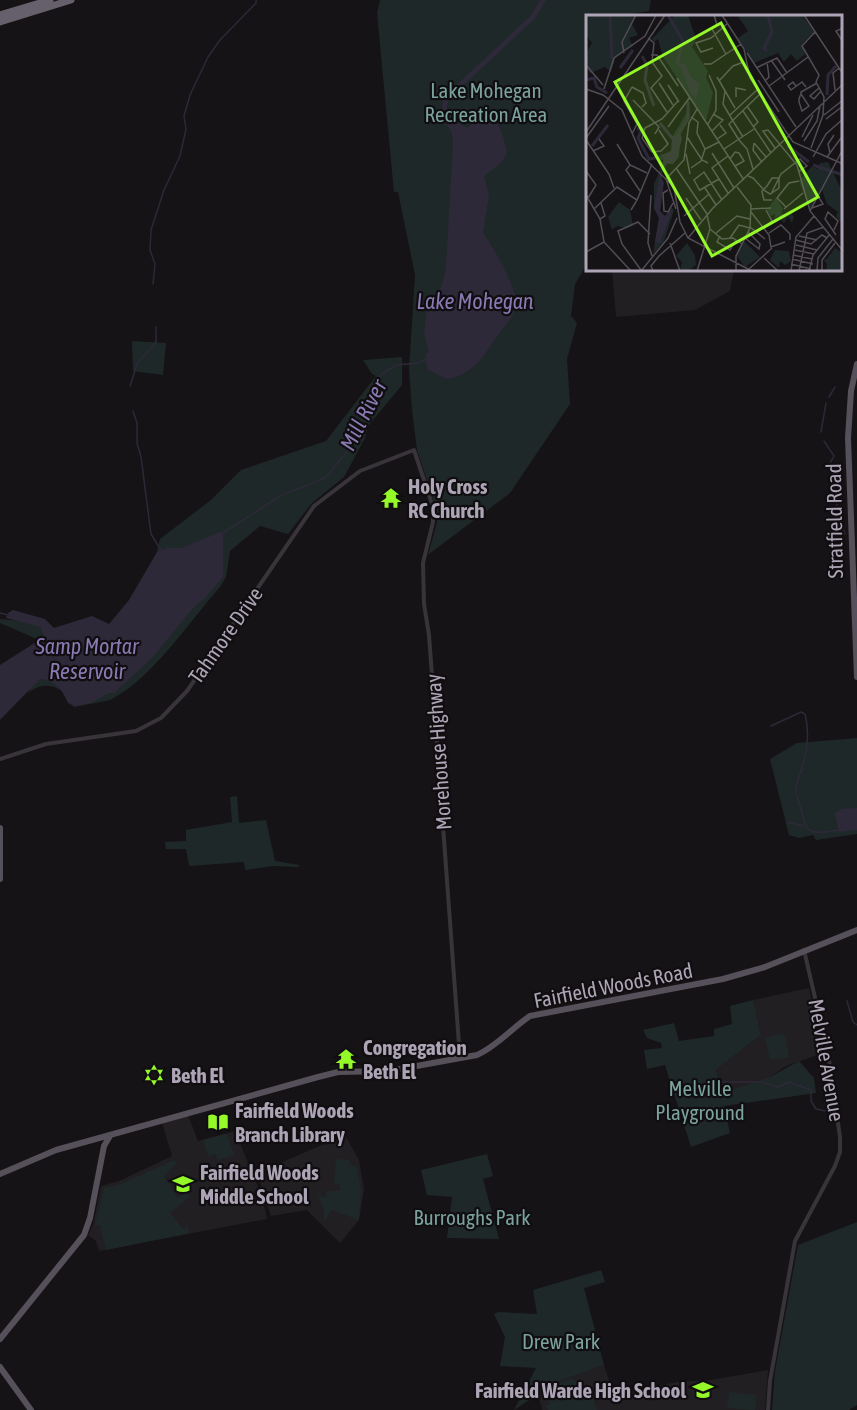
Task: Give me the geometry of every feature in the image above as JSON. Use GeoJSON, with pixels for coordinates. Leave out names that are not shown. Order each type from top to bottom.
{"type":"FeatureCollection","features":[{"type":"Feature","properties":{"kind":"highway"},"geometry":{"type":"LineString","coordinates":[[0,15],[50,0]]}},
{"type":"Feature","properties":{"kind":"highway"},"geometry":{"type":"LineString","coordinates":[[0,22],[71,0]]}},
{"type":"Feature","properties":{"kind":"main road","name":"Stratfield Road"},"geometry":{"type":"LineString","coordinates":[[857,364],[851,391],[848,438],[857,677]]}},
{"type":"Feature","properties":{"kind":"main road"},"geometry":{"type":"LineString","coordinates":[[0,828],[0,879]]}},
{"type":"Feature","properties":{"kind":"main road","name":"Fairfield Woods Road"},"geometry":{"type":"LineString","coordinates":[[0,1174],[56,1150],[110,1136],[171,1116],[338,1072],[389,1071],[460,1059],[488,1050],[513,1027],[530,1016],[699,985],[752,972],[857,930]]}},
{"type":"Feature","properties":{"kind":"main road"},"geometry":{"type":"LineString","coordinates":[[0,1339],[84,1235],[90,1218],[103,1154],[110,1136]]}},
{"type":"Feature","properties":{"kind":"main road"},"geometry":{"type":"LineString","coordinates":[[92,1141],[103,1154]]}},
{"type":"Feature","properties":{"kind":"main road"},"geometry":{"type":"LineString","coordinates":[[0,1367],[31,1410]]}},
{"type":"Feature","properties":{"kind":"street","name":"Tahmore Drive"},"geometry":{"type":"LineString","coordinates":[[0,759],[45,744],[136,731],[161,718],[187,691],[314,506],[360,471],[382,460],[414,450]]}},
{"type":"Feature","properties":{"kind":"street","name":"Morehouse Highway"},"geometry":{"type":"LineString","coordinates":[[414,450],[433,507],[433,522],[423,563],[424,604],[429,634],[460,1059]]}},
{"type":"Feature","properties":{"kind":"street","name":"Melville Avenue"},"geometry":{"type":"LineString","coordinates":[[768,1410],[770,1381],[795,1241],[835,1167],[840,1152],[840,1137],[828,1054],[804,950]]}},
{"type":"Feature","properties":{"kind":"shaded area"},"geometry":{"type":"Polygon","coordinates":[[[612,272],[734,272],[730,291],[695,310],[616,317],[612,272]]]}},
{"type":"Feature","properties":{"kind":"shaded area"},"geometry":{"type":"Polygon","coordinates":[[[809,988],[823,1053],[786,1066],[770,1077],[721,1095],[716,1070],[761,1035],[753,1000],[809,988]]]}},
{"type":"Feature","properties":{"kind":"shaded area","name":"Fairfield Woods Middle School"},"geometry":{"type":"Polygon","coordinates":[[[188,1115],[198,1141],[235,1131],[262,1197],[267,1219],[99,1251],[96,1241],[88,1235],[93,1225],[101,1186],[119,1181],[172,1156],[162,1123],[188,1115]]]}},
{"type":"Feature","properties":{"kind":"shaded area"},"geometry":{"type":"Polygon","coordinates":[[[345,1135],[359,1160],[364,1189],[359,1220],[340,1243],[307,1210],[271,1216],[257,1173],[345,1135]]]}},
{"type":"Feature","properties":{"kind":"shaded area","name":"Fairfield Warde High School"},"geometry":{"type":"Polygon","coordinates":[[[604,1365],[614,1395],[682,1381],[705,1381],[768,1370],[765,1410],[542,1410],[538,1395],[557,1382],[604,1365]]]}},
{"type":"Feature","properties":{"kind":"green space","name":"Lake Mohegan Recreation Area"},"geometry":{"type":"Polygon","coordinates":[[[380,0],[651,0],[649,11],[624,15],[586,15],[586,266],[575,284],[571,316],[577,323],[567,359],[570,404],[510,493],[428,555],[437,522],[435,504],[417,450],[412,410],[409,370],[415,275],[398,192],[394,192],[377,13],[380,0]]]}},
{"type":"Feature","properties":{"kind":"green space"},"geometry":{"type":"Polygon","coordinates":[[[132,341],[166,343],[163,375],[133,371],[132,341]]]}},
{"type":"Feature","properties":{"kind":"green space"},"geometry":{"type":"Polygon","coordinates":[[[402,357],[402,385],[368,426],[365,438],[344,477],[312,503],[288,534],[260,526],[230,551],[226,577],[220,587],[169,649],[141,678],[110,700],[74,707],[69,703],[68,694],[58,688],[44,686],[29,692],[39,646],[37,639],[0,623],[0,619],[31,622],[54,634],[114,631],[155,559],[160,539],[211,500],[241,470],[326,441],[376,376],[372,374],[363,360],[402,357]]]}},
{"type":"Feature","properties":{"kind":"green space"},"geometry":{"type":"Polygon","coordinates":[[[857,738],[857,834],[816,840],[813,835],[799,838],[789,835],[770,759],[797,743],[857,738]]]}},
{"type":"Feature","properties":{"kind":"green space"},"geometry":{"type":"Polygon","coordinates":[[[237,796],[239,823],[266,820],[275,861],[299,865],[299,867],[273,866],[245,870],[244,862],[189,866],[186,849],[166,849],[165,842],[186,841],[186,830],[232,822],[230,797],[237,796]]]}},
{"type":"Feature","properties":{"kind":"green space","name":"Melville Playground"},"geometry":{"type":"Polygon","coordinates":[[[753,1000],[761,1035],[716,1070],[721,1094],[770,1077],[799,1061],[814,1078],[816,1093],[724,1106],[730,1133],[691,1147],[665,1065],[647,1069],[644,1050],[662,1048],[661,1043],[647,1038],[643,1030],[674,1023],[679,1041],[714,1036],[714,1029],[732,1024],[730,1006],[753,1000]]]}},
{"type":"Feature","properties":{"kind":"green space"},"geometry":{"type":"Polygon","coordinates":[[[781,1034],[785,1036],[789,1057],[770,1060],[765,1038],[781,1034]]]}},
{"type":"Feature","properties":{"kind":"green space"},"geometry":{"type":"Polygon","coordinates":[[[227,1134],[234,1155],[218,1160],[216,1154],[208,1156],[203,1140],[227,1134]]]}},
{"type":"Feature","properties":{"kind":"green space","name":"Burroughs Park"},"geometry":{"type":"Polygon","coordinates":[[[487,1154],[493,1176],[483,1179],[499,1239],[447,1238],[452,1197],[427,1195],[421,1170],[487,1154]]]}},
{"type":"Feature","properties":{"kind":"green space"},"geometry":{"type":"Polygon","coordinates":[[[336,1159],[349,1160],[350,1164],[357,1167],[361,1190],[359,1220],[332,1210],[324,1222],[324,1210],[318,1196],[326,1197],[326,1191],[340,1191],[340,1184],[334,1184],[336,1159]]]}},
{"type":"Feature","properties":{"kind":"green space"},"geometry":{"type":"Polygon","coordinates":[[[174,1160],[177,1163],[164,1176],[178,1198],[186,1192],[190,1197],[170,1213],[183,1229],[187,1226],[190,1233],[106,1250],[100,1225],[95,1225],[104,1188],[121,1184],[174,1160]]]}},
{"type":"Feature","properties":{"kind":"green space"},"geometry":{"type":"Polygon","coordinates":[[[857,1222],[857,1405],[849,1410],[772,1410],[775,1371],[798,1245],[857,1222]]]}},
{"type":"Feature","properties":{"kind":"green space","name":"Drew Park"},"geometry":{"type":"Polygon","coordinates":[[[601,1270],[605,1282],[584,1288],[604,1365],[557,1382],[514,1410],[536,1368],[500,1366],[505,1337],[494,1314],[498,1312],[537,1314],[533,1290],[601,1270]]]}},
{"type":"Feature","properties":{"kind":"green space"},"geometry":{"type":"Polygon","coordinates":[[[572,1379],[589,1388],[597,1410],[548,1410],[545,1405],[550,1404],[547,1393],[564,1381],[572,1379]]]}},
{"type":"Feature","properties":{"kind":"green space"},"geometry":{"type":"Polygon","coordinates":[[[729,1392],[756,1395],[755,1410],[727,1408],[729,1392]]]}},
{"type":"Feature","properties":{"kind":"water","name":"Lake Mohegan"},"geometry":{"type":"Polygon","coordinates":[[[484,114],[498,124],[507,152],[502,162],[484,176],[489,195],[483,232],[508,277],[515,296],[516,308],[479,362],[466,372],[447,379],[428,370],[425,355],[429,352],[424,334],[427,307],[440,288],[446,266],[453,142],[451,126],[455,122],[468,128],[474,118],[484,114]]]}},
{"type":"Feature","properties":{"kind":"water","name":"Samp Mortar Reservoir"},"geometry":{"type":"Polygon","coordinates":[[[220,532],[223,533],[223,577],[193,608],[152,658],[114,693],[109,693],[91,703],[75,706],[68,703],[54,683],[40,679],[0,720],[0,665],[44,637],[41,627],[6,618],[8,613],[13,610],[45,619],[54,628],[92,616],[109,624],[129,600],[157,552],[167,548],[182,548],[220,532]]]}},
{"type":"Feature","properties":{"kind":"water"},"geometry":{"type":"Polygon","coordinates":[[[857,808],[857,830],[839,832],[835,813],[842,809],[857,808]]]}},
{"type":"Feature","properties":{"kind":"waterway"},"geometry":{"type":"LineString","coordinates":[[153,284],[155,264],[150,250],[151,230],[164,190],[180,156],[186,129],[184,116],[190,95],[208,57],[220,40],[256,3],[256,0]]}},
{"type":"Feature","properties":{"kind":"waterway","name":"Mill River"},"geometry":{"type":"LineString","coordinates":[[454,131],[446,116],[446,98],[533,17],[543,0]]}},
{"type":"Feature","properties":{"kind":"waterway"},"geometry":{"type":"LineString","coordinates":[[130,386],[137,364],[156,342],[156,327]]}},
{"type":"Feature","properties":{"kind":"waterway","name":"Mill River"},"geometry":{"type":"LineString","coordinates":[[223,533],[280,496],[325,478],[346,453],[370,403],[372,388],[382,374],[396,365],[419,363],[427,358]]}},
{"type":"Feature","properties":{"kind":"waterway"},"geometry":{"type":"LineString","coordinates":[[829,397],[835,387]]}},
{"type":"Feature","properties":{"kind":"waterway"},"geometry":{"type":"LineString","coordinates":[[821,432],[826,403]]}},
{"type":"Feature","properties":{"kind":"waterway"},"geometry":{"type":"LineString","coordinates":[[133,411],[137,423],[137,443],[141,457],[151,534],[162,552]]}},
{"type":"Feature","properties":{"kind":"waterway"},"geometry":{"type":"LineString","coordinates":[[824,441],[834,456],[830,463],[833,477]]}},
{"type":"Feature","properties":{"kind":"waterway"},"geometry":{"type":"LineString","coordinates":[[835,487],[838,513],[845,534]]}},
{"type":"Feature","properties":{"kind":"waterway"},"geometry":{"type":"LineString","coordinates":[[0,613],[8,615]]}},
{"type":"Feature","properties":{"kind":"waterway"},"geometry":{"type":"LineString","coordinates":[[771,726],[801,712],[805,714],[807,743],[796,785],[796,794]]}},
{"type":"Feature","properties":{"kind":"waterway"},"geometry":{"type":"LineString","coordinates":[[797,797],[804,822],[810,831],[838,830]]}},
{"type":"Feature","properties":{"kind":"waterway"},"geometry":{"type":"LineString","coordinates":[[787,822],[803,826]]}},
{"type":"Feature","properties":{"kind":"waterway"},"geometry":{"type":"LineString","coordinates":[[847,1001],[853,1022],[857,1025]]}},
{"type":"Feature","properties":{"kind":"waterway"},"geometry":{"type":"LineString","coordinates":[[721,1082],[762,1082],[778,1087],[789,1082],[811,1090],[811,1101],[816,1109],[830,1112]]}},
{"type":"Feature","properties":{"kind":"place","name":"Holy Cross RC Church"},"geometry":{"type":"Point","coordinates":[391,498]}},
{"type":"Feature","properties":{"kind":"place","name":"Congregation Beth El"},"geometry":{"type":"Point","coordinates":[346,1059]}},
{"type":"Feature","properties":{"kind":"place","name":"Beth El"},"geometry":{"type":"Point","coordinates":[154,1075]}},
{"type":"Feature","properties":{"kind":"place","name":"Fairfield Woods Branch Library"},"geometry":{"type":"Point","coordinates":[218,1122]}},
{"type":"Feature","properties":{"kind":"place","name":"Fairfield Woods Middle School"},"geometry":{"type":"Point","coordinates":[183,1184]}},
{"type":"Feature","properties":{"kind":"place","name":"Fairfield Warde High School"},"geometry":{"type":"Point","coordinates":[703,1390]}}]}
